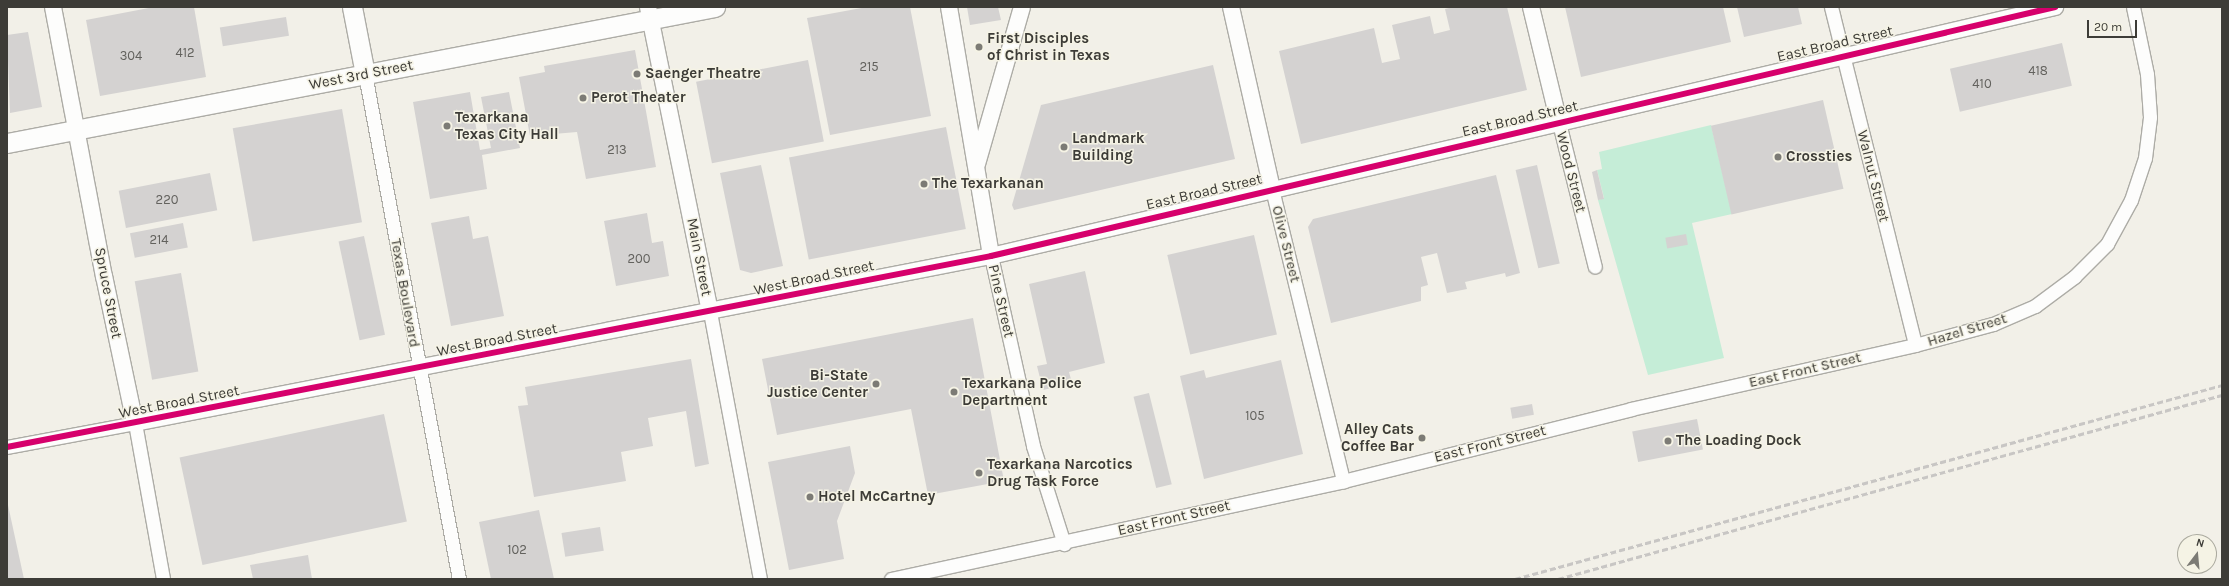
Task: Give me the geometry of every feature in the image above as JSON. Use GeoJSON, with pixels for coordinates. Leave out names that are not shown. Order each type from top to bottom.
{"type":"FeatureCollection","features":[{"type":"Feature","properties":{"kind":"main road","name":"Texas Boulevard"},"geometry":{"type":"LineString","coordinates":[[352,7],[365,74]]}},
{"type":"Feature","properties":{"kind":"main road","name":"West 3rd Street"},"geometry":{"type":"LineString","coordinates":[[7,143],[365,74],[650,13],[715,7]]}},
{"type":"Feature","properties":{"kind":"street","name":"Spruce Street"},"geometry":{"type":"LineString","coordinates":[[53,7],[135,423],[163,579]]}},
{"type":"Feature","properties":{"kind":"street","name":"Pine Street"},"geometry":{"type":"LineString","coordinates":[[949,7],[975,172],[991,256],[1034,446],[1064,544]]}},
{"type":"Feature","properties":{"kind":"street"},"geometry":{"type":"LineString","coordinates":[[975,172],[1022,7]]}},
{"type":"Feature","properties":{"kind":"street","name":"Olive Street"},"geometry":{"type":"LineString","coordinates":[[1231,7],[1272,189],[1343,480]]}},
{"type":"Feature","properties":{"kind":"street","name":"Wood Street"},"geometry":{"type":"LineString","coordinates":[[1531,7],[1595,267]]}},
{"type":"Feature","properties":{"kind":"street","name":"Walnut Street"},"geometry":{"type":"LineString","coordinates":[[1831,7],[1915,345]]}},
{"type":"Feature","properties":{"kind":"street","name":"East Broad Street"},"geometry":{"type":"LineString","coordinates":[[991,256],[1843,55],[2055,7]]}},
{"type":"Feature","properties":{"kind":"street","name":"Hazel Street"},"geometry":{"type":"LineString","coordinates":[[1915,345],[1993,324],[2035,306],[2074,278],[2107,244],[2131,200],[2145,158],[2150,117],[2147,74],[2133,7]]}},
{"type":"Feature","properties":{"kind":"street","name":"Main Street"},"geometry":{"type":"LineString","coordinates":[[650,13],[710,312],[760,579]]}},
{"type":"Feature","properties":{"kind":"street","name":"Texas Boulevard"},"geometry":{"type":"LineString","coordinates":[[365,74],[418,368],[459,579]]}},
{"type":"Feature","properties":{"kind":"street","name":"West Broad Street"},"geometry":{"type":"LineString","coordinates":[[7,448],[991,256]]}},
{"type":"Feature","properties":{"kind":"street","name":"East Front Street"},"geometry":{"type":"LineString","coordinates":[[890,579],[1064,544],[1343,480],[1631,409],[1915,345]]}},
{"type":"Feature","properties":{"kind":"green space"},"geometry":{"type":"Polygon","coordinates":[[[1711,125],[1732,214],[1692,223],[1724,358],[1648,375],[1598,200],[1604,198],[1597,170],[1602,169],[1599,152],[1711,125]]]}},
{"type":"Feature","properties":{"kind":"building"},"geometry":{"type":"Polygon","coordinates":[[[154,7],[194,7],[206,77],[100,96],[86,20],[154,7]]]}},
{"type":"Feature","properties":{"kind":"building"},"geometry":{"type":"Polygon","coordinates":[[[867,7],[910,7],[931,116],[830,135],[807,18],[867,7]]]}},
{"type":"Feature","properties":{"kind":"building"},"geometry":{"type":"Polygon","coordinates":[[[967,7],[998,7],[1001,20],[970,25],[967,7]]]}},
{"type":"Feature","properties":{"kind":"building"},"geometry":{"type":"Polygon","coordinates":[[[1453,7],[1507,7],[1527,90],[1301,144],[1279,51],[1374,28],[1382,63],[1400,59],[1392,25],[1430,16],[1434,34],[1450,30],[1445,9],[1453,7]]]}},
{"type":"Feature","properties":{"kind":"building"},"geometry":{"type":"Polygon","coordinates":[[[1565,7],[1723,7],[1731,42],[1581,77],[1565,7]]]}},
{"type":"Feature","properties":{"kind":"building"},"geometry":{"type":"Polygon","coordinates":[[[1737,7],[1798,7],[1802,24],[1744,37],[1737,7]]]}},
{"type":"Feature","properties":{"kind":"building"},"geometry":{"type":"Polygon","coordinates":[[[286,17],[289,36],[223,46],[220,27],[286,17]]]}},
{"type":"Feature","properties":{"kind":"building"},"geometry":{"type":"Polygon","coordinates":[[[28,32],[42,107],[10,113],[7,35],[28,32]]]}},
{"type":"Feature","properties":{"kind":"building"},"geometry":{"type":"Polygon","coordinates":[[[2062,43],[2072,86],[1960,112],[1950,69],[2062,43]]]}},
{"type":"Feature","properties":{"kind":"building","name":"Perot Theater"},"geometry":{"type":"Polygon","coordinates":[[[635,50],[656,167],[586,179],[577,132],[530,136],[519,77],[545,72],[544,66],[635,50]]]}},
{"type":"Feature","properties":{"kind":"building"},"geometry":{"type":"Polygon","coordinates":[[[808,60],[824,141],[712,163],[696,82],[808,60]]]}},
{"type":"Feature","properties":{"kind":"building"},"geometry":{"type":"Polygon","coordinates":[[[1213,65],[1235,159],[1014,210],[1012,205],[1041,105],[1213,65]]]}},
{"type":"Feature","properties":{"kind":"building","name":"Texarkana Texas City Hall"},"geometry":{"type":"Polygon","coordinates":[[[470,92],[480,150],[491,148],[481,97],[509,92],[520,148],[482,155],[487,189],[430,199],[413,102],[470,92]]]}},
{"type":"Feature","properties":{"kind":"building","name":"Crossties"},"geometry":{"type":"Polygon","coordinates":[[[1823,100],[1843,189],[1731,215],[1711,126],[1823,100]]]}},
{"type":"Feature","properties":{"kind":"building"},"geometry":{"type":"Polygon","coordinates":[[[342,109],[362,222],[253,242],[233,128],[342,109]]]}},
{"type":"Feature","properties":{"kind":"building"},"geometry":{"type":"Polygon","coordinates":[[[946,127],[966,229],[809,260],[789,158],[946,127]]]}},
{"type":"Feature","properties":{"kind":"building"},"geometry":{"type":"Polygon","coordinates":[[[761,165],[783,266],[751,273],[740,270],[720,173],[761,165]]]}},
{"type":"Feature","properties":{"kind":"building"},"geometry":{"type":"Polygon","coordinates":[[[1537,165],[1560,263],[1538,268],[1516,170],[1537,165]]]}},
{"type":"Feature","properties":{"kind":"building"},"geometry":{"type":"Polygon","coordinates":[[[1597,170],[1604,199],[1598,200],[1592,172],[1597,170]]]}},
{"type":"Feature","properties":{"kind":"building"},"geometry":{"type":"Polygon","coordinates":[[[210,173],[217,210],[126,228],[119,191],[210,173]]]}},
{"type":"Feature","properties":{"kind":"building"},"geometry":{"type":"Polygon","coordinates":[[[1496,175],[1520,273],[1506,277],[1505,273],[1465,282],[1467,289],[1447,293],[1437,253],[1421,257],[1428,285],[1421,287],[1421,301],[1331,323],[1308,227],[1313,219],[1496,175]]]}},
{"type":"Feature","properties":{"kind":"building"},"geometry":{"type":"Polygon","coordinates":[[[647,213],[652,243],[663,241],[669,276],[616,286],[604,221],[647,213]]]}},
{"type":"Feature","properties":{"kind":"building"},"geometry":{"type":"Polygon","coordinates":[[[469,216],[473,239],[488,236],[504,316],[451,326],[431,223],[469,216]]]}},
{"type":"Feature","properties":{"kind":"building"},"geometry":{"type":"Polygon","coordinates":[[[183,223],[188,248],[135,258],[130,233],[183,223]]]}},
{"type":"Feature","properties":{"kind":"building"},"geometry":{"type":"Polygon","coordinates":[[[1686,234],[1688,245],[1667,248],[1665,238],[1686,234]]]}},
{"type":"Feature","properties":{"kind":"building"},"geometry":{"type":"Polygon","coordinates":[[[1254,235],[1277,334],[1190,354],[1167,255],[1254,235]]]}},
{"type":"Feature","properties":{"kind":"building"},"geometry":{"type":"Polygon","coordinates":[[[364,236],[385,335],[360,340],[339,241],[364,236]]]}},
{"type":"Feature","properties":{"kind":"building"},"geometry":{"type":"Polygon","coordinates":[[[1085,271],[1105,363],[1069,372],[1072,383],[1043,390],[1037,366],[1047,364],[1029,284],[1085,271]]]}},
{"type":"Feature","properties":{"kind":"building"},"geometry":{"type":"Polygon","coordinates":[[[181,273],[198,371],[152,380],[135,281],[181,273]]]}},
{"type":"Feature","properties":{"kind":"building","name":"Bi-State Justice Center"},"geometry":{"type":"Polygon","coordinates":[[[973,318],[1004,481],[928,495],[911,409],[777,435],[762,359],[973,318]]]}},
{"type":"Feature","properties":{"kind":"building"},"geometry":{"type":"Polygon","coordinates":[[[691,359],[709,464],[695,467],[686,411],[648,418],[653,446],[621,452],[626,481],[534,497],[518,406],[528,405],[525,387],[691,359]]]}},
{"type":"Feature","properties":{"kind":"building"},"geometry":{"type":"Polygon","coordinates":[[[1281,360],[1303,454],[1204,479],[1180,376],[1204,370],[1206,378],[1281,360]]]}},
{"type":"Feature","properties":{"kind":"building"},"geometry":{"type":"Polygon","coordinates":[[[1149,393],[1172,484],[1156,488],[1133,397],[1149,393]]]}},
{"type":"Feature","properties":{"kind":"building"},"geometry":{"type":"Polygon","coordinates":[[[1532,404],[1534,415],[1512,419],[1510,408],[1532,404]]]}},
{"type":"Feature","properties":{"kind":"building"},"geometry":{"type":"Polygon","coordinates":[[[384,414],[407,522],[202,565],[180,457],[384,414]]]}},
{"type":"Feature","properties":{"kind":"building","name":"The Loading Dock"},"geometry":{"type":"Polygon","coordinates":[[[1697,419],[1703,449],[1638,462],[1632,432],[1697,419]]]}},
{"type":"Feature","properties":{"kind":"building","name":"Hotel McCartney"},"geometry":{"type":"Polygon","coordinates":[[[850,446],[855,473],[837,521],[844,559],[789,570],[768,462],[850,446]]]}},
{"type":"Feature","properties":{"kind":"building"},"geometry":{"type":"Polygon","coordinates":[[[8,505],[24,579],[7,579],[8,505]]]}},
{"type":"Feature","properties":{"kind":"building"},"geometry":{"type":"Polygon","coordinates":[[[539,510],[554,579],[491,579],[479,522],[539,510]]]}},
{"type":"Feature","properties":{"kind":"building"},"geometry":{"type":"Polygon","coordinates":[[[600,527],[604,551],[565,557],[561,533],[600,527]]]}},
{"type":"Feature","properties":{"kind":"building"},"geometry":{"type":"Polygon","coordinates":[[[308,555],[312,579],[253,579],[250,565],[308,555]]]}},
{"type":"Feature","properties":{"kind":"railway"},"geometry":{"type":"LineString","coordinates":[[1515,579],[2222,385]]}},
{"type":"Feature","properties":{"kind":"railway"},"geometry":{"type":"LineString","coordinates":[[1558,579],[2222,395]]}},
{"type":"Feature","properties":{"kind":"cycle path"},"geometry":{"type":"LineString","coordinates":[[7,447],[991,256],[2055,7]]}},
{"type":"Feature","properties":{"kind":"place","name":"First Disciples of Christ in Texas"},"geometry":{"type":"Point","coordinates":[979,47]}},
{"type":"Feature","properties":{"kind":"place","name":"Saenger Theatre"},"geometry":{"type":"Point","coordinates":[637,74]}},
{"type":"Feature","properties":{"kind":"place","name":"Perot Theater"},"geometry":{"type":"Point","coordinates":[583,98]}},
{"type":"Feature","properties":{"kind":"place","name":"Texarkana Texas City Hall"},"geometry":{"type":"Point","coordinates":[447,126]}},
{"type":"Feature","properties":{"kind":"place","name":"Landmark Building"},"geometry":{"type":"Point","coordinates":[1064,147]}},
{"type":"Feature","properties":{"kind":"place","name":"Crossties"},"geometry":{"type":"Point","coordinates":[1778,157]}},
{"type":"Feature","properties":{"kind":"place","name":"The Texarkanan"},"geometry":{"type":"Point","coordinates":[924,184]}},
{"type":"Feature","properties":{"kind":"place","name":"Bi-State Justice Center"},"geometry":{"type":"Point","coordinates":[876,384]}},
{"type":"Feature","properties":{"kind":"place","name":"Texarkana Police Department"},"geometry":{"type":"Point","coordinates":[954,392]}},
{"type":"Feature","properties":{"kind":"place","name":"Alley Cats Coffee Bar"},"geometry":{"type":"Point","coordinates":[1422,438]}},
{"type":"Feature","properties":{"kind":"place","name":"The Loading Dock"},"geometry":{"type":"Point","coordinates":[1668,441]}},
{"type":"Feature","properties":{"kind":"place","name":"Texarkana Narcotics Drug Task Force"},"geometry":{"type":"Point","coordinates":[979,473]}},
{"type":"Feature","properties":{"kind":"place","name":"Hotel McCartney"},"geometry":{"type":"Point","coordinates":[810,497]}}]}
